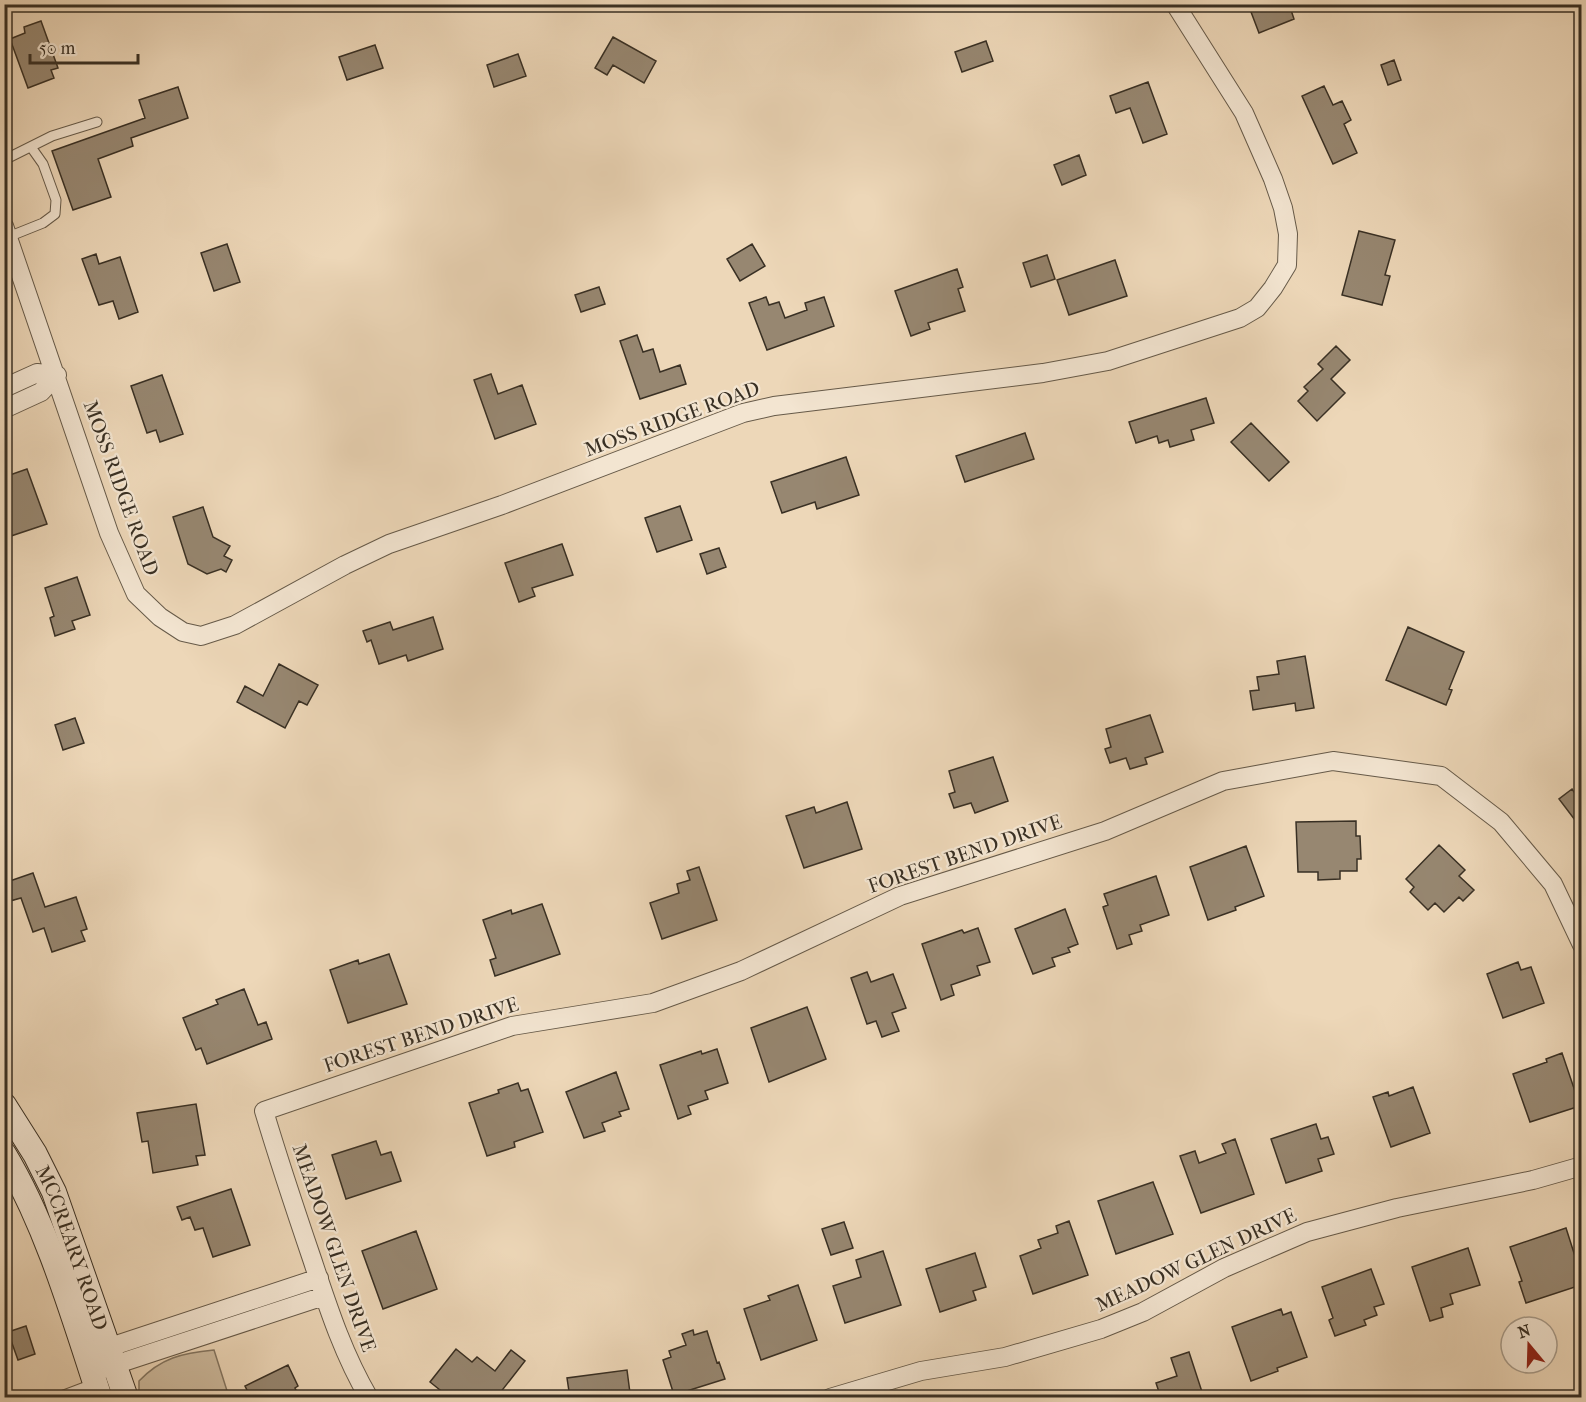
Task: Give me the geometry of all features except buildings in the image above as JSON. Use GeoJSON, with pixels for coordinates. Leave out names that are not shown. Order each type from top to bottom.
{"type":"FeatureCollection","features":[{"type":"Feature","properties":{"kind":"main road","name":"MCCREARY ROAD"},"geometry":{"type":"LineString","coordinates":[[4,1105],[35,1154],[54,1192],[126,1398]]}},
{"type":"Feature","properties":{"kind":"main road","name":"MCCREARY ROAD"},"geometry":{"type":"LineString","coordinates":[[4,1154],[31,1205],[62,1284],[93,1377]]}},
{"type":"Feature","properties":{"kind":"street","name":"MOSS RIDGE ROAD"},"geometry":{"type":"LineString","coordinates":[[6,232],[57,375],[109,533],[136,594],[160,617],[183,632],[201,636],[235,625],[345,565],[389,544],[502,505],[742,414],[774,406],[1043,373],[1108,361],[1239,318],[1257,308],[1287,265],[1288,234],[1285,217],[1273,179],[1244,113],[1175,4]]}},
{"type":"Feature","properties":{"kind":"street"},"geometry":{"type":"LineString","coordinates":[[4,388],[37,373],[57,375]]}},
{"type":"Feature","properties":{"kind":"street"},"geometry":{"type":"LineString","coordinates":[[4,409],[41,392],[57,375]]}},
{"type":"Feature","properties":{"kind":"street","name":"FOREST BEND DRIVE"},"geometry":{"type":"LineString","coordinates":[[264,1111],[512,1026],[653,1003],[741,971],[900,896],[1105,831],[1223,781],[1333,761],[1441,776],[1502,822],[1553,884],[1581,945]]}},
{"type":"Feature","properties":{"kind":"street","name":"MEADOW GLEN DRIVE"},"geometry":{"type":"LineString","coordinates":[[264,1111],[339,1338],[369,1398]]}},
{"type":"Feature","properties":{"kind":"street","name":"MEADOW GLEN DRIVE"},"geometry":{"type":"LineString","coordinates":[[830,1398],[921,1371],[1005,1357],[1101,1329],[1143,1312],[1224,1268],[1307,1232],[1397,1208],[1533,1180],[1581,1166]]}},
{"type":"Feature","properties":{"kind":"street"},"geometry":{"type":"LineString","coordinates":[[93,1377],[111,1356],[322,1287]]}},
{"type":"Feature","properties":{"kind":"lane"},"geometry":{"type":"LineString","coordinates":[[4,160],[52,136],[97,122]]}},
{"type":"Feature","properties":{"kind":"lane"},"geometry":{"type":"LineString","coordinates":[[6,232],[42,223],[54,214],[56,200],[43,164],[31,147]]}},
{"type":"Feature","properties":{"kind":"lane"},"geometry":{"type":"LineString","coordinates":[[56,1398],[93,1377]]}},
{"type":"Feature","properties":{"kind":"shaded area"},"geometry":{"type":"Polygon","coordinates":[[[214,1350],[229,1397],[139,1397],[139,1381],[156,1367],[182,1355],[214,1350]]]}}]}
